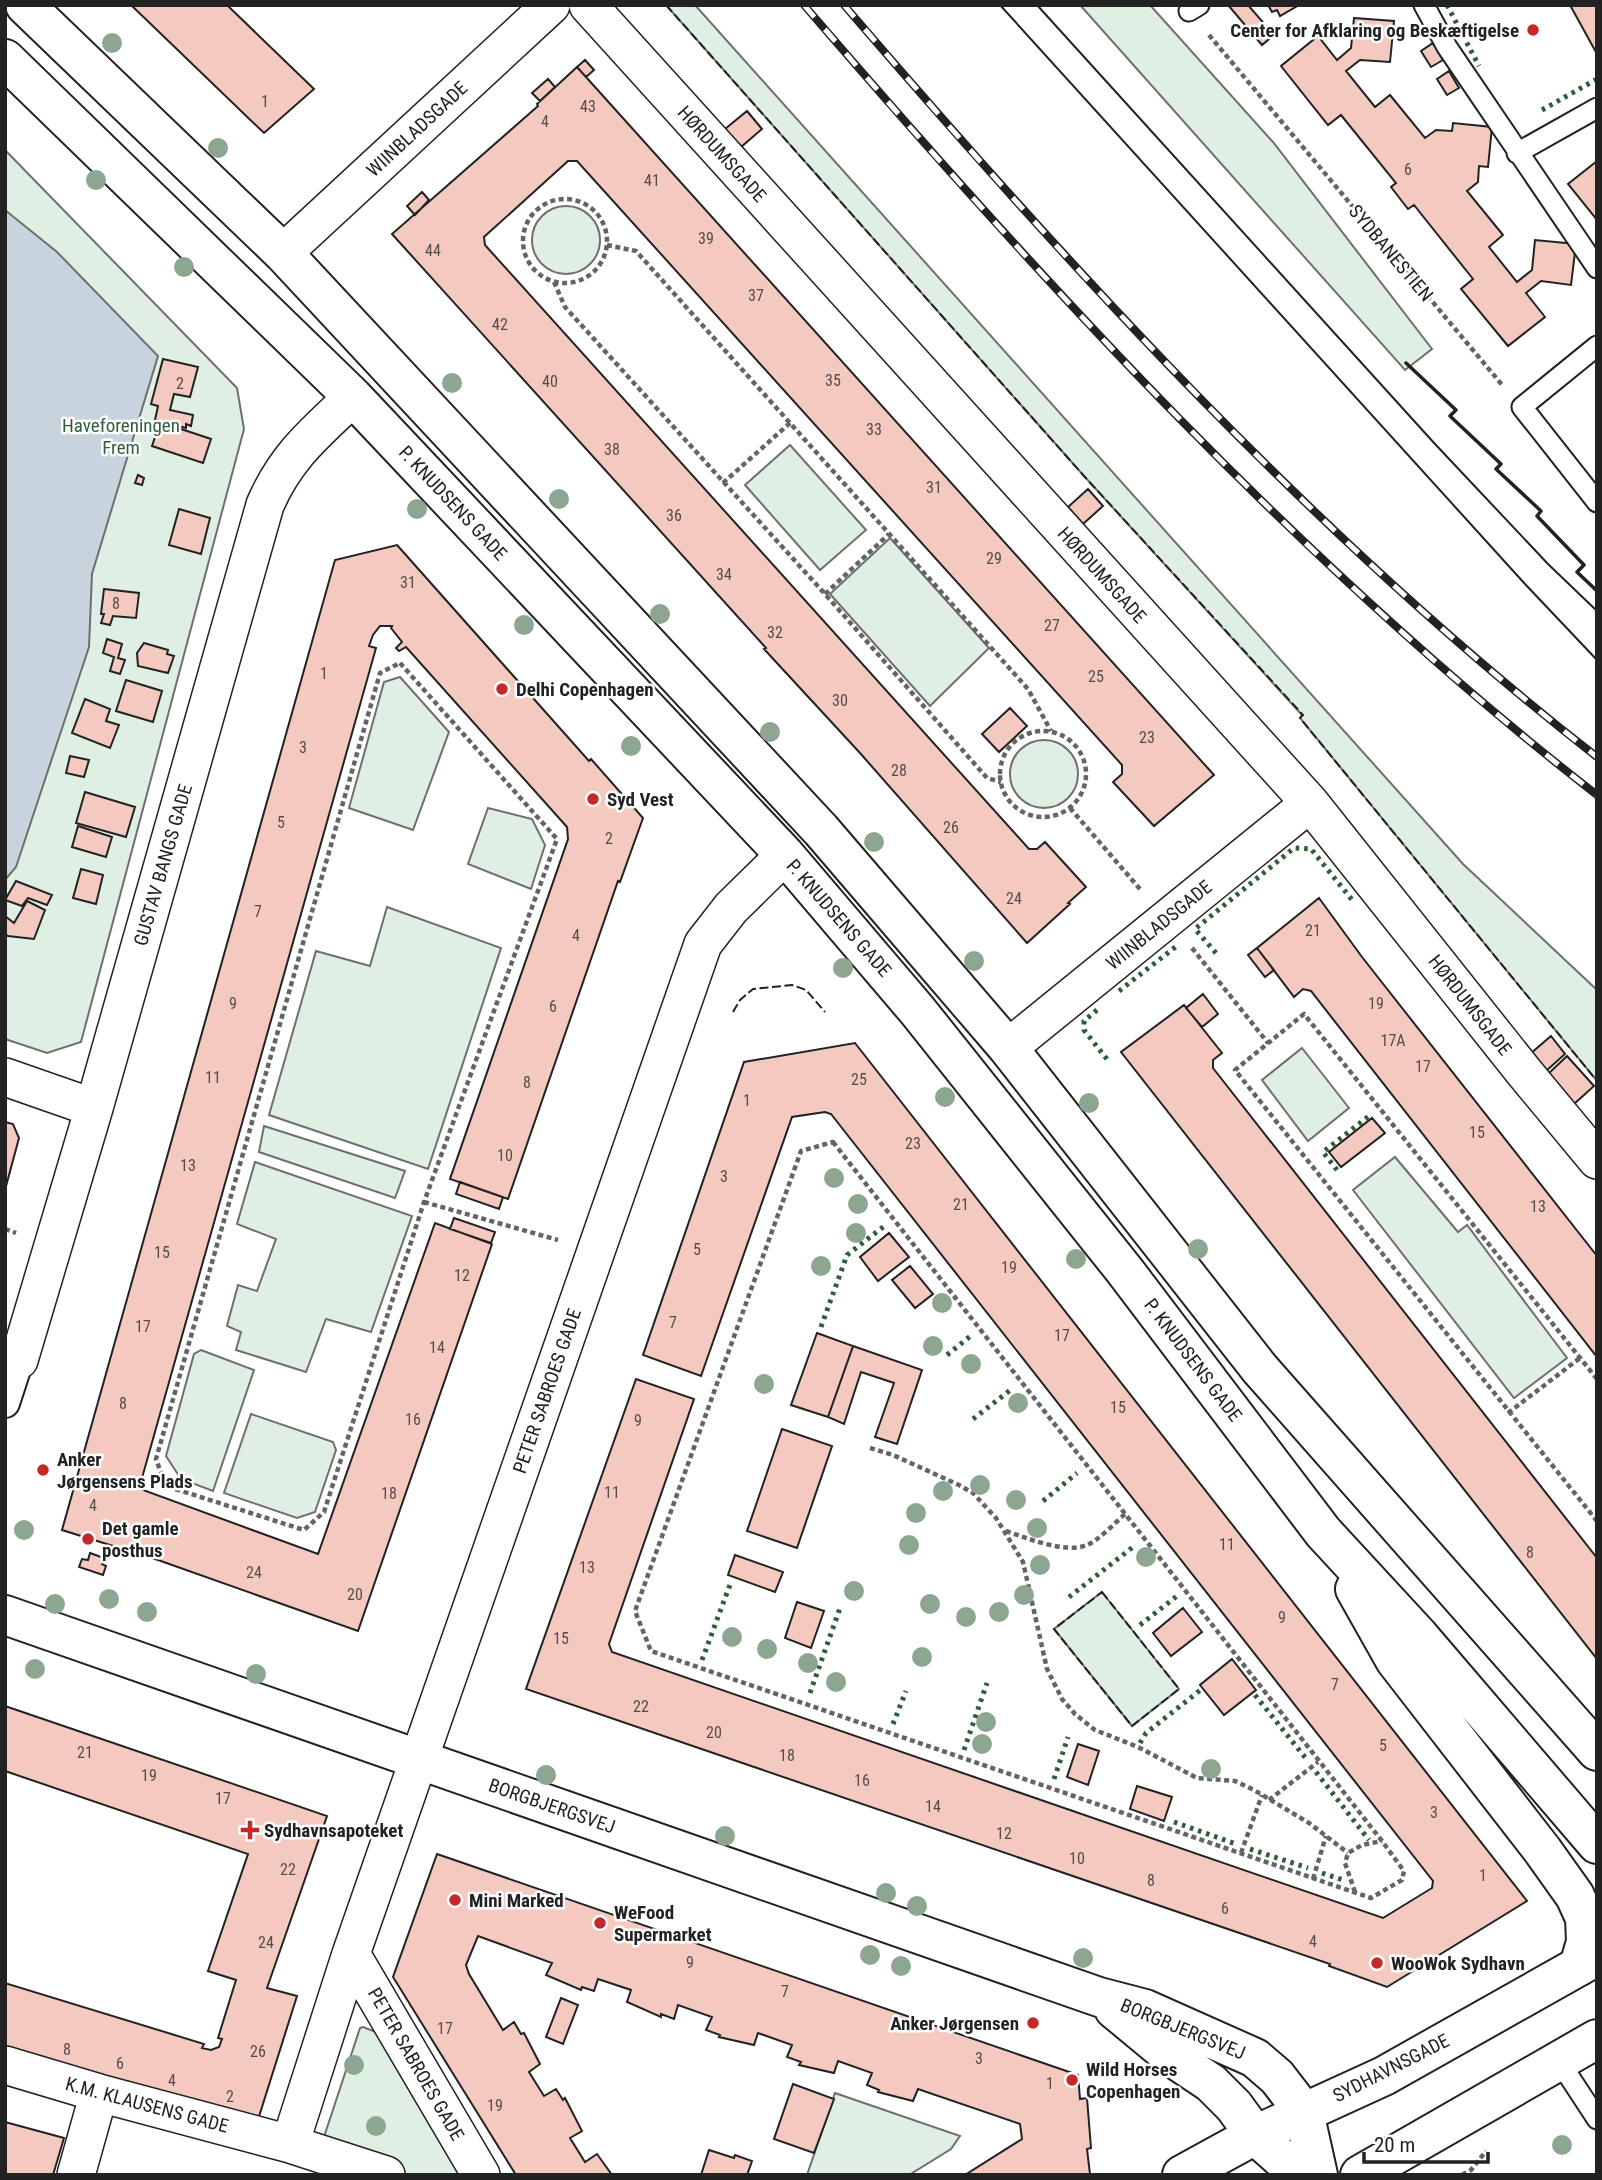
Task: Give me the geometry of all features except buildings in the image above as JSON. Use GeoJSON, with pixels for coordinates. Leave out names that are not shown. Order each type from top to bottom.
{"type":"FeatureCollection","features":[{"type":"Feature","properties":{"kind":"main road"},"geometry":{"type":"LineString","coordinates":[[25,5],[283,253],[821,830],[1008,1048],[1261,1369],[1597,1751]]}},
{"type":"Feature","properties":{"kind":"main road","name":"P. KNUDSENS GADE"},"geometry":{"type":"LineString","coordinates":[[5,59],[353,397],[785,855],[917,1010],[1117,1260],[1324,1532],[1419,1636],[1597,1844]]}},
{"type":"Feature","properties":{"kind":"main road"},"geometry":{"type":"LineString","coordinates":[[1324,1532],[1395,1660],[1575,1896],[1585,1918],[1588,1961]]}},
{"type":"Feature","properties":{"kind":"main road","name":"BORGBJERGSVEJ"},"geometry":{"type":"LineString","coordinates":[[5,1615],[1099,1997],[1145,2009],[1255,2058],[1277,2077],[1304,2112],[1318,2175]]}},
{"type":"Feature","properties":{"kind":"main road","name":"SYDHAVNSGADE"},"geometry":{"type":"LineString","coordinates":[[1182,2175],[1255,2135],[1384,2076],[1588,1961]]}},
{"type":"Feature","properties":{"kind":"main road","name":"BORGBJERGSVEJ"},"geometry":{"type":"LineString","coordinates":[[1099,1997],[1172,2057],[1211,2083],[1234,2106],[1255,2135],[1300,2175]]}},
{"type":"Feature","properties":{"kind":"main road"},"geometry":{"type":"LineString","coordinates":[[1360,2175],[1597,2039]]}},
{"type":"Feature","properties":{"kind":"street","name":"WIINBLADSGADE"},"geometry":{"type":"LineString","coordinates":[[283,253],[551,5]]}},
{"type":"Feature","properties":{"kind":"street","name":"HØRDUMSGADE"},"geometry":{"type":"LineString","coordinates":[[587,5],[1310,803],[1597,1160]]}},
{"type":"Feature","properties":{"kind":"street","name":"GUSTAV BANGS GADE"},"geometry":{"type":"LineString","coordinates":[[19,1360],[94,1108],[265,505],[276,479],[301,447],[353,397]]}},
{"type":"Feature","properties":{"kind":"street","name":"WIINBLADSGADE"},"geometry":{"type":"LineString","coordinates":[[1008,1048],[1310,803]]}},
{"type":"Feature","properties":{"kind":"street","name":"PETER SABROES GADE"},"geometry":{"type":"LineString","coordinates":[[290,2144],[418,1759],[703,944],[731,908],[785,855]]}},
{"type":"Feature","properties":{"kind":"street"},"geometry":{"type":"LineString","coordinates":[[5,1077],[94,1108]]}},
{"type":"Feature","properties":{"kind":"street"},"geometry":{"type":"LineString","coordinates":[[5,1403],[19,1360]]}},
{"type":"Feature","properties":{"kind":"street","name":"PETER SABROES GADE"},"geometry":{"type":"LineString","coordinates":[[351,1954],[481,2175]]}},
{"type":"Feature","properties":{"kind":"street","name":"K.M. KLAUSENS GADE"},"geometry":{"type":"LineString","coordinates":[[5,2065],[290,2144]]}},
{"type":"Feature","properties":{"kind":"street"},"geometry":{"type":"LineString","coordinates":[[76,2175],[99,2093]]}},
{"type":"Feature","properties":{"kind":"street"},"geometry":{"type":"LineString","coordinates":[[290,2144],[386,2175]]}},
{"type":"Feature","properties":{"kind":"lane"},"geometry":{"type":"LineString","coordinates":[[1424,5],[1447,47],[1597,268]]}},
{"type":"Feature","properties":{"kind":"lane"},"geometry":{"type":"LineString","coordinates":[[1517,153],[1597,108]]}},
{"type":"Feature","properties":{"kind":"lane"},"geometry":{"type":"LineString","coordinates":[[1597,346],[1522,407],[1597,502]]}},
{"type":"Feature","properties":{"kind":"lane"},"geometry":{"type":"LineString","coordinates":[[1559,2061],[1597,2119]]}},
{"type":"Feature","properties":{"kind":"path","name":"SYDBANESTIEN"},"geometry":{"type":"LineString","coordinates":[[1194,8],[1522,407]]}},
{"type":"Feature","properties":{"kind":"path"},"geometry":{"type":"LineString","coordinates":[[567,198],[592,208],[606,231],[607,245],[603,259],[589,275],[569,283],[554,282],[531,267],[525,255],[523,241],[531,215],[541,206],[567,198]]}},
{"type":"Feature","properties":{"kind":"path"},"geometry":{"type":"LineString","coordinates":[[607,245],[636,251],[1028,689],[1051,731]]}},
{"type":"Feature","properties":{"kind":"path"},"geometry":{"type":"LineString","coordinates":[[554,282],[565,307],[825,594],[987,778],[1001,782]]}},
{"type":"Feature","properties":{"kind":"path"},"geometry":{"type":"LineString","coordinates":[[723,483],[790,423]]}},
{"type":"Feature","properties":{"kind":"path"},"geometry":{"type":"LineString","coordinates":[[825,594],[889,534]]}},
{"type":"Feature","properties":{"kind":"path"},"geometry":{"type":"LineString","coordinates":[[400,663],[557,839],[424,1202],[324,1511],[304,1530],[166,1486],[156,1459],[380,673],[400,663]]}},
{"type":"Feature","properties":{"kind":"path"},"geometry":{"type":"LineString","coordinates":[[1036,730],[1051,731],[1076,744],[1085,763],[1086,784],[1080,798],[1059,815],[1034,816],[1013,804],[1005,794],[1000,768],[1004,755],[1023,735],[1036,730]]}},
{"type":"Feature","properties":{"kind":"path"},"geometry":{"type":"LineString","coordinates":[[1070,808],[1116,864],[1168,919],[1268,1043]]}},
{"type":"Feature","properties":{"kind":"path"},"geometry":{"type":"LineString","coordinates":[[1597,1379],[1304,1014],[1235,1070],[1597,1521]]}},
{"type":"Feature","properties":{"kind":"path"},"geometry":{"type":"LineString","coordinates":[[833,1142],[1126,1513],[1318,1762],[1404,1871],[1402,1880],[1371,1898],[651,1651],[635,1611],[801,1151],[833,1142]]}},
{"type":"Feature","properties":{"kind":"path"},"geometry":{"type":"LineString","coordinates":[[424,1202],[596,1250]]}},
{"type":"Feature","properties":{"kind":"path"},"geometry":{"type":"LineString","coordinates":[[1508,1413],[1580,1358]]}},
{"type":"Feature","properties":{"kind":"path"},"geometry":{"type":"LineString","coordinates":[[870,1448],[917,1465],[973,1493],[986,1506],[1023,1562],[1047,1669],[1062,1699],[1074,1714],[1095,1730],[1138,1747],[1197,1778],[1235,1780],[1292,1811],[1348,1853]]}},
{"type":"Feature","properties":{"kind":"path"},"geometry":{"type":"LineString","coordinates":[[1005,1531],[1045,1544],[1063,1547],[1087,1545],[1126,1513]]}},
{"type":"Feature","properties":{"kind":"path"},"geometry":{"type":"LineString","coordinates":[[1269,1800],[1318,1762]]}},
{"type":"Feature","properties":{"kind":"path"},"geometry":{"type":"LineString","coordinates":[[1241,1853],[1262,1795]]}},
{"type":"Feature","properties":{"kind":"path"},"geometry":{"type":"LineString","coordinates":[[1312,1879],[1326,1836]]}},
{"type":"Feature","properties":{"kind":"path"},"geometry":{"type":"LineString","coordinates":[[1355,1892],[1345,1863],[1348,1853],[1362,1845],[1382,1841]]}},
{"type":"Feature","properties":{"kind":"green space"},"geometry":{"type":"Polygon","coordinates":[[[666,5],[695,5],[1463,864],[1597,990],[1597,1081],[1300,718],[1302,715],[1084,476],[666,5]]]}},
{"type":"Feature","properties":{"kind":"green space"},"geometry":{"type":"Polygon","coordinates":[[[1080,5],[1150,5],[1273,142],[1432,349],[1405,370],[1080,5]]]}},
{"type":"Feature","properties":{"kind":"green space","name":"Haveforeningen Frem"},"geometry":{"type":"Polygon","coordinates":[[[5,150],[237,388],[244,429],[81,1042],[47,1053],[5,1039],[5,150]]]}},
{"type":"Feature","properties":{"kind":"green space"},"geometry":{"type":"Polygon","coordinates":[[[566,206],[579,209],[590,216],[597,227],[600,240],[597,253],[590,264],[579,271],[566,274],[553,271],[542,264],[535,253],[532,240],[535,227],[542,216],[553,209],[566,206]]]}},
{"type":"Feature","properties":{"kind":"green space"},"geometry":{"type":"Polygon","coordinates":[[[790,445],[866,530],[820,570],[745,485],[790,445]]]}},
{"type":"Feature","properties":{"kind":"green space"},"geometry":{"type":"Polygon","coordinates":[[[890,538],[989,648],[930,706],[830,594],[890,538]]]}},
{"type":"Feature","properties":{"kind":"green space"},"geometry":{"type":"Polygon","coordinates":[[[400,677],[449,732],[413,830],[349,808],[384,682],[400,677]]]}},
{"type":"Feature","properties":{"kind":"green space"},"geometry":{"type":"Polygon","coordinates":[[[1044,740],[1057,743],[1068,750],[1075,761],[1078,774],[1075,787],[1068,798],[1057,805],[1044,808],[1031,805],[1020,798],[1013,787],[1010,774],[1013,761],[1020,750],[1031,743],[1044,740]]]}},
{"type":"Feature","properties":{"kind":"green space"},"geometry":{"type":"Polygon","coordinates":[[[488,808],[532,819],[545,845],[531,889],[468,864],[488,808]]]}},
{"type":"Feature","properties":{"kind":"green space"},"geometry":{"type":"Polygon","coordinates":[[[387,907],[501,948],[428,1169],[269,1115],[316,951],[370,966],[387,907]]]}},
{"type":"Feature","properties":{"kind":"green space"},"geometry":{"type":"Polygon","coordinates":[[[1302,1048],[1349,1108],[1308,1141],[1262,1080],[1302,1048]]]}},
{"type":"Feature","properties":{"kind":"green space"},"geometry":{"type":"Polygon","coordinates":[[[264,1126],[405,1171],[395,1198],[259,1152],[264,1126]]]}},
{"type":"Feature","properties":{"kind":"green space"},"geometry":{"type":"Polygon","coordinates":[[[1395,1157],[1458,1232],[1467,1225],[1567,1358],[1514,1398],[1353,1190],[1395,1157]]]}},
{"type":"Feature","properties":{"kind":"green space"},"geometry":{"type":"Polygon","coordinates":[[[255,1162],[412,1216],[371,1332],[326,1319],[306,1372],[236,1350],[241,1332],[227,1326],[238,1285],[257,1291],[276,1239],[237,1224],[255,1162]]]}},
{"type":"Feature","properties":{"kind":"green space"},"geometry":{"type":"Polygon","coordinates":[[[201,1350],[254,1370],[213,1491],[181,1479],[166,1456],[194,1354],[201,1350]]]}},
{"type":"Feature","properties":{"kind":"green space"},"geometry":{"type":"Polygon","coordinates":[[[251,1414],[333,1442],[336,1450],[315,1512],[297,1518],[224,1493],[251,1414]]]}},
{"type":"Feature","properties":{"kind":"green space"},"geometry":{"type":"Polygon","coordinates":[[[1102,1592],[1179,1689],[1132,1726],[1054,1629],[1102,1592]]]}},
{"type":"Feature","properties":{"kind":"green space"},"geometry":{"type":"Polygon","coordinates":[[[360,2028],[376,2032],[462,2175],[406,2175],[320,2149],[360,2028]]]}},
{"type":"Feature","properties":{"kind":"green space"},"geometry":{"type":"Polygon","coordinates":[[[835,2093],[960,2136],[951,2149],[909,2175],[807,2175],[835,2093]]]}},
{"type":"Feature","properties":{"kind":"shaded area"},"geometry":{"type":"Polygon","coordinates":[[[5,210],[57,252],[158,356],[92,574],[89,647],[16,867],[5,880],[5,210]]]}},
{"type":"Feature","properties":{"kind":"tram line"},"geometry":{"type":"LineString","coordinates":[[1000,5],[1597,660]]}},
{"type":"Feature","properties":{"kind":"tram line"},"geometry":{"type":"LineString","coordinates":[[1037,5],[1435,444],[1548,564],[1597,611]]}},
{"type":"Feature","properties":{"kind":"railway"},"geometry":{"type":"LineString","coordinates":[[804,5],[989,216],[1084,319],[1280,519],[1488,707],[1597,795]]}},
{"type":"Feature","properties":{"kind":"railway"},"geometry":{"type":"LineString","coordinates":[[844,5],[931,106],[1110,303],[1296,494],[1393,585],[1493,673],[1597,757]]}},
{"type":"Feature","properties":{"kind":"hedge"},"geometry":{"type":"LineString","coordinates":[[1447,5],[1479,66]]}},
{"type":"Feature","properties":{"kind":"hedge"},"geometry":{"type":"LineString","coordinates":[[1542,110],[1597,79]]}},
{"type":"Feature","properties":{"kind":"hedge"},"geometry":{"type":"LineString","coordinates":[[1216,953],[1195,929],[1294,848],[1311,849],[1353,901]]}},
{"type":"Feature","properties":{"kind":"hedge"},"geometry":{"type":"LineString","coordinates":[[1119,991],[1178,945]]}},
{"type":"Feature","properties":{"kind":"hedge"},"geometry":{"type":"LineString","coordinates":[[1097,1010],[1084,1021],[1084,1030],[1110,1063]]}},
{"type":"Feature","properties":{"kind":"hedge"},"geometry":{"type":"LineString","coordinates":[[1337,1170],[1323,1152],[1369,1116]]}},
{"type":"Feature","properties":{"kind":"hedge"},"geometry":{"type":"LineString","coordinates":[[821,1327],[847,1255],[887,1224]]}},
{"type":"Feature","properties":{"kind":"hedge"},"geometry":{"type":"LineString","coordinates":[[947,1355],[973,1334]]}},
{"type":"Feature","properties":{"kind":"hedge"},"geometry":{"type":"LineString","coordinates":[[973,1419],[1013,1388]]}},
{"type":"Feature","properties":{"kind":"hedge"},"geometry":{"type":"LineString","coordinates":[[1043,1501],[1077,1473]]}},
{"type":"Feature","properties":{"kind":"hedge"},"geometry":{"type":"LineString","coordinates":[[1069,1597],[1133,1547]]}},
{"type":"Feature","properties":{"kind":"hedge"},"geometry":{"type":"LineString","coordinates":[[702,1660],[731,1582]]}},
{"type":"Feature","properties":{"kind":"hedge"},"geometry":{"type":"LineString","coordinates":[[1140,1625],[1177,1596]]}},
{"type":"Feature","properties":{"kind":"hedge"},"geometry":{"type":"LineString","coordinates":[[810,1693],[840,1608]]}},
{"type":"Feature","properties":{"kind":"hedge"},"geometry":{"type":"LineString","coordinates":[[964,1750],[987,1683]]}},
{"type":"Feature","properties":{"kind":"hedge"},"geometry":{"type":"LineString","coordinates":[[1140,1743],[1146,1733],[1203,1688]]}},
{"type":"Feature","properties":{"kind":"hedge"},"geometry":{"type":"LineString","coordinates":[[893,1724],[906,1691]]}},
{"type":"Feature","properties":{"kind":"hedge"},"geometry":{"type":"LineString","coordinates":[[1255,1695],[1308,1761]]}},
{"type":"Feature","properties":{"kind":"hedge"},"geometry":{"type":"LineString","coordinates":[[1054,1779],[1068,1737]]}},
{"type":"Feature","properties":{"kind":"hedge"},"geometry":{"type":"LineString","coordinates":[[1316,1772],[1369,1840]]}},
{"type":"Feature","properties":{"kind":"hedge"},"geometry":{"type":"LineString","coordinates":[[1174,1822],[1236,1844]]}},
{"type":"Feature","properties":{"kind":"hedge"},"geometry":{"type":"LineString","coordinates":[[1250,1849],[1308,1868]]}},
{"type":"Feature","properties":{"kind":"hedge"},"geometry":{"type":"LineString","coordinates":[[1322,1873],[1343,1880]]}},
{"type":"Feature","properties":{"kind":"fence"},"geometry":{"type":"LineString","coordinates":[[666,5],[1084,476],[1303,715],[1300,718],[1597,1081]]}},
{"type":"Feature","properties":{"kind":"fence"},"geometry":{"type":"LineString","coordinates":[[1406,363],[1456,410],[1450,416],[1501,464],[1496,469],[1541,511],[1537,516],[1584,565],[1577,572],[1597,591]]}},
{"type":"Feature","properties":{"kind":"fence"},"geometry":{"type":"LineString","coordinates":[[733,1012],[740,1000],[753,989],[792,985],[806,990],[825,1012]]}},
{"type":"Feature","properties":{"kind":"fence"},"geometry":{"type":"LineString","coordinates":[[1102,1592],[1179,1689],[1132,1726],[1054,1629],[1102,1592]]}},
{"type":"Feature","properties":{"kind":"wall"},"geometry":{"type":"LineString","coordinates":[[1406,363],[1456,410],[1450,416],[1501,464],[1496,469],[1541,511],[1537,516],[1584,565],[1577,572],[1597,591]]}},
{"type":"Feature","properties":{"kind":"place","name":"Center for Afklaring og Beskæftigelse"},"geometry":{"type":"Point","coordinates":[1533,30]}},
{"type":"Feature","properties":{"kind":"place","name":"Delhi Copenhagen"},"geometry":{"type":"Point","coordinates":[502,689]}},
{"type":"Feature","properties":{"kind":"place","name":"Syd Vest"},"geometry":{"type":"Point","coordinates":[593,799]}},
{"type":"Feature","properties":{"kind":"place","name":"Anker Jørgensens Plads"},"geometry":{"type":"Point","coordinates":[43,1470]}},
{"type":"Feature","properties":{"kind":"place","name":"Det gamle posthus"},"geometry":{"type":"Point","coordinates":[88,1539]}},
{"type":"Feature","properties":{"kind":"place","name":"Sydhavnsapoteket"},"geometry":{"type":"Point","coordinates":[250,1830]}},
{"type":"Feature","properties":{"kind":"place","name":"Mini Marked"},"geometry":{"type":"Point","coordinates":[455,1900]}},
{"type":"Feature","properties":{"kind":"place","name":"WeFood Supermarket"},"geometry":{"type":"Point","coordinates":[600,1923]}},
{"type":"Feature","properties":{"kind":"place","name":"WooWok Sydhavn"},"geometry":{"type":"Point","coordinates":[1377,1963]}},
{"type":"Feature","properties":{"kind":"place","name":"Anker Jørgensen"},"geometry":{"type":"Point","coordinates":[1033,2023]}},
{"type":"Feature","properties":{"kind":"place","name":"Wild Horses Copenhagen"},"geometry":{"type":"Point","coordinates":[1072,2080]}}]}
